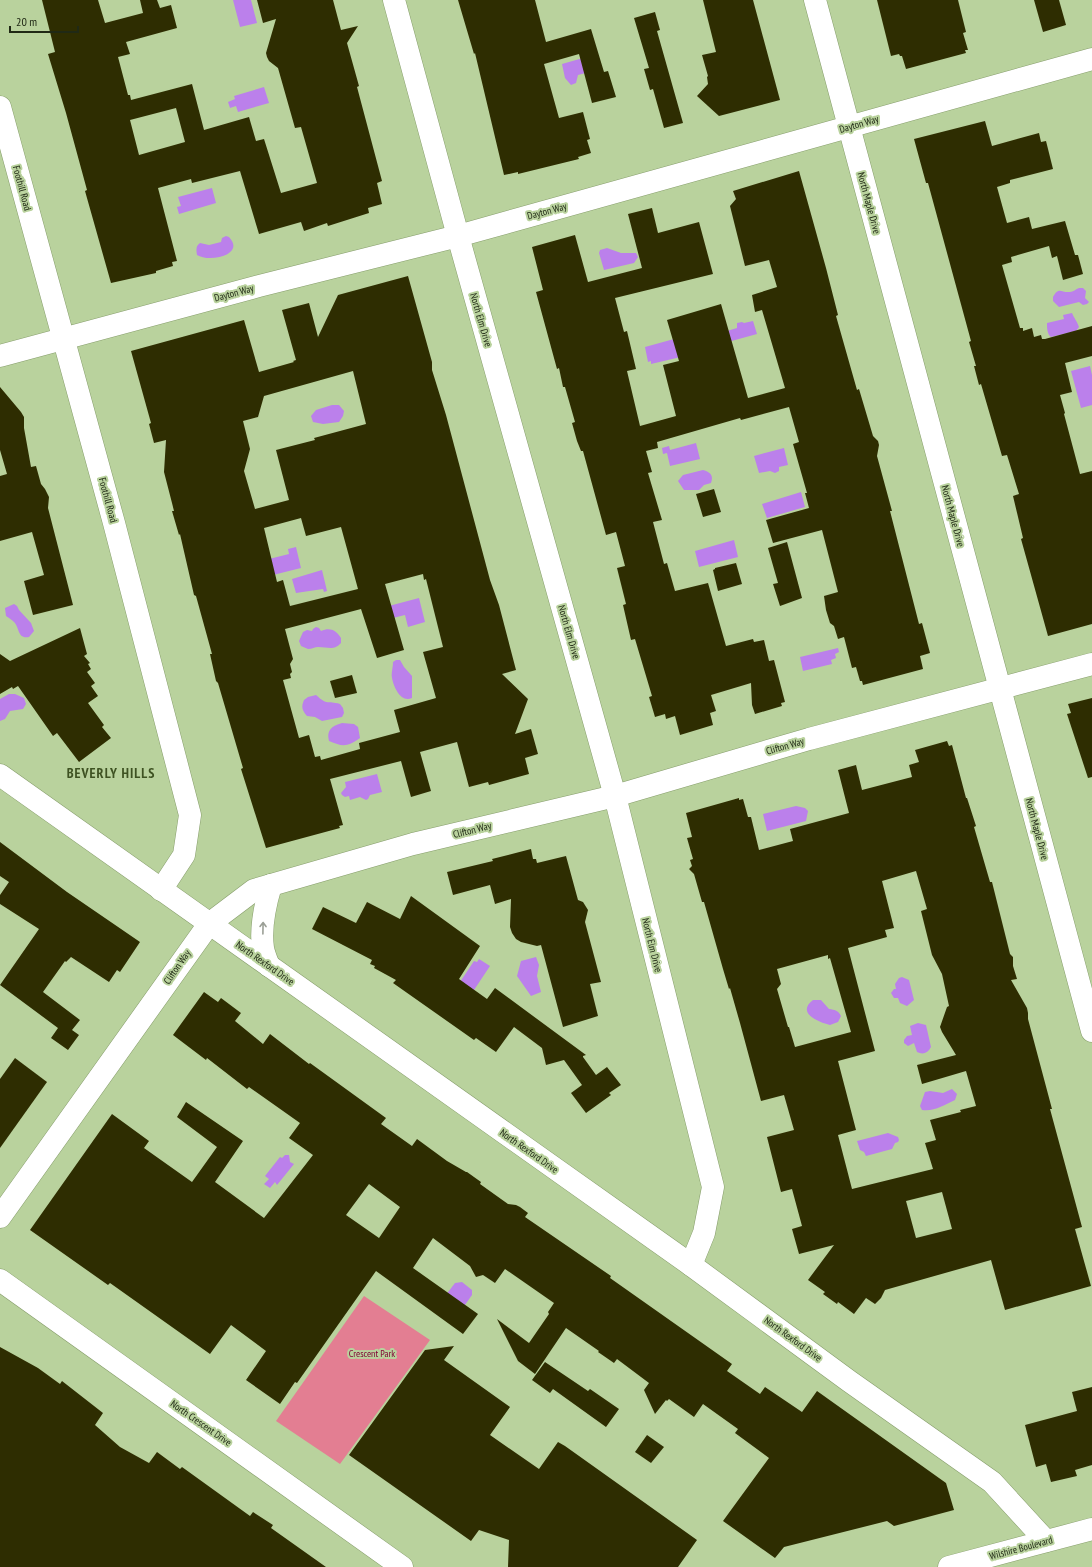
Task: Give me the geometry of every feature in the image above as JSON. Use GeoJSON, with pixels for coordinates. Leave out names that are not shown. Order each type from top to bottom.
{"type":"FeatureCollection","features":[{"type":"Feature","properties":{"kind":"street","name":"North Elm Drive"},"geometry":{"type":"LineString","coordinates":[[394,0],[458,236],[615,796],[713,1187],[704,1233],[691,1265]]}},
{"type":"Feature","properties":{"kind":"street","name":"North Maple Drive"},"geometry":{"type":"LineString","coordinates":[[814,0],[1092,1031]]}},
{"type":"Feature","properties":{"kind":"street","name":"Dayton Way"},"geometry":{"type":"LineString","coordinates":[[0,356],[259,286],[458,236],[1092,59]]}},
{"type":"Feature","properties":{"kind":"street","name":"Foothill Road"},"geometry":{"type":"LineString","coordinates":[[0,107],[114,523],[190,815],[184,855],[161,890]]}},
{"type":"Feature","properties":{"kind":"street","name":"Clifton Way"},"geometry":{"type":"LineString","coordinates":[[0,1217],[209,924],[254,890],[413,844],[615,796],[809,739],[1092,664]]}},
{"type":"Feature","properties":{"kind":"street","name":"North Rexford Drive"},"geometry":{"type":"LineString","coordinates":[[0,775],[691,1265],[849,1381],[992,1482],[1046,1541]]}},
{"type":"Feature","properties":{"kind":"street"},"geometry":{"type":"LineString","coordinates":[[269,966],[263,948],[263,923],[265,905],[271,885]]}},
{"type":"Feature","properties":{"kind":"street","name":"North Crescent Drive"},"geometry":{"type":"LineString","coordinates":[[0,1280],[402,1567]]}},
{"type":"Feature","properties":{"kind":"street","name":"Wilshire Boulevard"},"geometry":{"type":"LineString","coordinates":[[949,1567],[1092,1529]]}},
{"type":"Feature","properties":{"kind":"green space","name":"Crescent Park"},"geometry":{"type":"Polygon","coordinates":[[[364,1296],[430,1340],[340,1464],[276,1421],[364,1296]]]}},
{"type":"Feature","properties":{"kind":"shaded area"},"geometry":{"type":"Polygon","coordinates":[[[233,0],[251,0],[257,23],[240,27],[233,0]]]}},
{"type":"Feature","properties":{"kind":"shaded area"},"geometry":{"type":"Polygon","coordinates":[[[597,54],[601,69],[578,75],[576,83],[571,85],[565,78],[562,64],[597,54]]]}},
{"type":"Feature","properties":{"kind":"shaded area"},"geometry":{"type":"Polygon","coordinates":[[[264,87],[269,103],[238,112],[236,106],[230,108],[228,102],[235,99],[234,96],[264,87]]]}},
{"type":"Feature","properties":{"kind":"shaded area"},"geometry":{"type":"Polygon","coordinates":[[[212,188],[216,203],[179,214],[177,207],[181,206],[178,197],[212,188]]]}},
{"type":"Feature","properties":{"kind":"shaded area"},"geometry":{"type":"Polygon","coordinates":[[[226,236],[229,237],[233,243],[233,249],[230,253],[217,258],[197,255],[196,251],[200,243],[209,245],[221,242],[222,238],[226,236]]]}},
{"type":"Feature","properties":{"kind":"shaded area"},"geometry":{"type":"Polygon","coordinates":[[[607,248],[621,253],[636,253],[638,257],[634,263],[604,270],[599,253],[600,250],[607,248]]]}},
{"type":"Feature","properties":{"kind":"shaded area"},"geometry":{"type":"Polygon","coordinates":[[[1079,288],[1083,288],[1086,291],[1085,298],[1089,302],[1087,304],[1083,305],[1079,302],[1059,307],[1053,301],[1053,297],[1059,291],[1071,292],[1079,288]]]}},
{"type":"Feature","properties":{"kind":"shaded area"},"geometry":{"type":"Polygon","coordinates":[[[1072,313],[1079,327],[1076,331],[1051,337],[1048,333],[1047,323],[1064,319],[1063,315],[1072,313]]]}},
{"type":"Feature","properties":{"kind":"shaded area"},"geometry":{"type":"Polygon","coordinates":[[[753,321],[757,334],[717,345],[727,331],[737,328],[737,323],[753,321]]]}},
{"type":"Feature","properties":{"kind":"shaded area"},"geometry":{"type":"Polygon","coordinates":[[[674,339],[685,356],[651,364],[651,361],[648,362],[645,347],[674,339]]]}},
{"type":"Feature","properties":{"kind":"shaded area"},"geometry":{"type":"Polygon","coordinates":[[[1090,366],[1092,375],[1092,405],[1081,408],[1071,371],[1090,366]]]}},
{"type":"Feature","properties":{"kind":"shaded area"},"geometry":{"type":"Polygon","coordinates":[[[332,405],[339,405],[344,411],[339,422],[323,424],[313,422],[311,416],[316,410],[332,405]]]}},
{"type":"Feature","properties":{"kind":"shaded area"},"geometry":{"type":"Polygon","coordinates":[[[696,443],[700,459],[670,466],[667,453],[663,454],[662,448],[669,446],[670,450],[696,443]]]}},
{"type":"Feature","properties":{"kind":"shaded area"},"geometry":{"type":"Polygon","coordinates":[[[784,448],[788,465],[779,467],[779,471],[775,473],[770,471],[759,473],[754,456],[784,448]]]}},
{"type":"Feature","properties":{"kind":"shaded area"},"geometry":{"type":"Polygon","coordinates":[[[703,470],[711,474],[711,483],[704,485],[699,490],[684,490],[678,481],[683,475],[703,470]]]}},
{"type":"Feature","properties":{"kind":"shaded area"},"geometry":{"type":"Polygon","coordinates":[[[801,492],[805,507],[767,518],[762,504],[801,492]]]}},
{"type":"Feature","properties":{"kind":"shaded area"},"geometry":{"type":"Polygon","coordinates":[[[734,540],[738,557],[699,567],[695,551],[734,540]]]}},
{"type":"Feature","properties":{"kind":"shaded area"},"geometry":{"type":"Polygon","coordinates":[[[296,547],[301,568],[269,576],[265,560],[289,554],[288,549],[296,547]]]}},
{"type":"Feature","properties":{"kind":"shaded area"},"geometry":{"type":"Polygon","coordinates":[[[322,570],[327,591],[324,592],[323,589],[296,593],[292,579],[322,570]]]}},
{"type":"Feature","properties":{"kind":"shaded area"},"geometry":{"type":"Polygon","coordinates":[[[419,598],[425,622],[408,627],[405,615],[389,619],[385,607],[419,598]]]}},
{"type":"Feature","properties":{"kind":"shaded area"},"geometry":{"type":"Polygon","coordinates":[[[14,604],[31,623],[34,631],[29,637],[22,636],[16,624],[6,616],[5,608],[14,604]]]}},
{"type":"Feature","properties":{"kind":"shaded area"},"geometry":{"type":"Polygon","coordinates":[[[316,627],[321,631],[330,629],[335,631],[341,638],[341,643],[336,647],[331,648],[318,647],[308,649],[301,646],[299,641],[303,632],[307,630],[312,631],[316,627]]]}},
{"type":"Feature","properties":{"kind":"shaded area"},"geometry":{"type":"Polygon","coordinates":[[[838,648],[839,652],[835,654],[836,658],[831,660],[832,664],[803,671],[800,657],[838,648]]]}},
{"type":"Feature","properties":{"kind":"shaded area"},"geometry":{"type":"Polygon","coordinates":[[[400,660],[412,676],[412,698],[408,699],[401,697],[394,686],[392,674],[393,662],[400,660]]]}},
{"type":"Feature","properties":{"kind":"shaded area"},"geometry":{"type":"Polygon","coordinates":[[[9,694],[15,694],[24,698],[26,704],[23,709],[10,711],[5,719],[0,721],[0,699],[9,694]]]}},
{"type":"Feature","properties":{"kind":"shaded area"},"geometry":{"type":"Polygon","coordinates":[[[316,695],[325,702],[340,704],[344,713],[342,717],[322,721],[315,717],[307,716],[302,708],[304,700],[308,697],[316,695]]]}},
{"type":"Feature","properties":{"kind":"shaded area"},"geometry":{"type":"Polygon","coordinates":[[[342,723],[354,724],[358,727],[360,738],[345,745],[329,741],[329,731],[342,723]]]}},
{"type":"Feature","properties":{"kind":"shaded area"},"geometry":{"type":"Polygon","coordinates":[[[377,774],[382,792],[370,795],[366,800],[360,797],[350,800],[349,796],[345,797],[342,795],[341,793],[346,787],[345,782],[377,774]]]}},
{"type":"Feature","properties":{"kind":"shaded area"},"geometry":{"type":"Polygon","coordinates":[[[796,806],[805,808],[808,811],[806,821],[767,831],[763,814],[796,806]]]}},
{"type":"Feature","properties":{"kind":"shaded area"},"geometry":{"type":"Polygon","coordinates":[[[536,957],[539,965],[537,976],[541,992],[531,996],[517,976],[521,961],[536,957]]]}},
{"type":"Feature","properties":{"kind":"shaded area"},"geometry":{"type":"Polygon","coordinates":[[[479,959],[490,966],[474,990],[456,988],[474,961],[477,962],[479,959]]]}},
{"type":"Feature","properties":{"kind":"shaded area"},"geometry":{"type":"Polygon","coordinates":[[[902,977],[909,980],[914,1000],[907,1006],[900,1003],[898,998],[894,998],[891,993],[894,989],[896,989],[895,984],[899,978],[902,977]]]}},
{"type":"Feature","properties":{"kind":"shaded area"},"geometry":{"type":"Polygon","coordinates":[[[813,1000],[821,1000],[829,1009],[837,1011],[841,1016],[838,1022],[830,1025],[820,1022],[811,1016],[807,1009],[808,1005],[813,1000]]]}},
{"type":"Feature","properties":{"kind":"shaded area"},"geometry":{"type":"Polygon","coordinates":[[[918,1023],[926,1025],[931,1047],[927,1052],[923,1053],[917,1052],[914,1043],[908,1046],[904,1043],[907,1036],[912,1035],[910,1026],[918,1023]]]}},
{"type":"Feature","properties":{"kind":"shaded area"},"geometry":{"type":"Polygon","coordinates":[[[952,1089],[957,1094],[955,1100],[935,1109],[922,1110],[920,1106],[925,1092],[930,1091],[943,1093],[952,1089]]]}},
{"type":"Feature","properties":{"kind":"shaded area"},"geometry":{"type":"Polygon","coordinates":[[[888,1133],[898,1137],[899,1140],[895,1143],[892,1149],[866,1156],[864,1152],[860,1150],[857,1141],[888,1133]]]}},
{"type":"Feature","properties":{"kind":"shaded area"},"geometry":{"type":"Polygon","coordinates":[[[285,1155],[289,1155],[290,1162],[294,1164],[277,1185],[275,1182],[270,1188],[264,1184],[269,1179],[265,1176],[280,1157],[282,1158],[285,1155]]]}},
{"type":"Feature","properties":{"kind":"shaded area"},"geometry":{"type":"Polygon","coordinates":[[[462,1282],[472,1290],[472,1295],[460,1312],[442,1300],[455,1283],[462,1282]]]}},
{"type":"Feature","properties":{"kind":"building"},"geometry":{"type":"Polygon","coordinates":[[[42,0],[98,0],[105,23],[143,13],[140,0],[157,0],[160,8],[171,5],[177,28],[126,42],[130,54],[118,57],[128,95],[130,95],[131,100],[192,84],[204,130],[249,117],[256,141],[264,139],[281,193],[317,183],[301,127],[295,128],[278,68],[269,61],[266,53],[276,19],[263,23],[257,0],[333,0],[341,30],[358,26],[347,43],[382,181],[377,183],[382,204],[368,208],[369,213],[328,226],[327,223],[304,231],[301,222],[259,234],[240,171],[192,183],[191,179],[158,188],[177,261],[172,262],[173,266],[156,271],[156,273],[111,283],[85,191],[87,190],[66,113],[48,54],[55,52],[42,0]],[[176,108],[130,120],[139,155],[185,142],[176,108]]]}},
{"type":"Feature","properties":{"kind":"building"},"geometry":{"type":"Polygon","coordinates":[[[458,0],[535,0],[546,42],[591,29],[604,72],[608,71],[616,97],[592,103],[579,54],[544,64],[559,118],[583,112],[590,139],[587,140],[591,153],[578,157],[579,159],[518,174],[518,172],[504,175],[475,53],[474,54],[458,0]]]}},
{"type":"Feature","properties":{"kind":"building"},"geometry":{"type":"Polygon","coordinates":[[[703,0],[753,0],[780,100],[719,116],[697,96],[708,84],[708,76],[702,55],[716,52],[703,0]]]}},
{"type":"Feature","properties":{"kind":"building"},"geometry":{"type":"Polygon","coordinates":[[[877,0],[958,0],[966,32],[963,33],[968,50],[965,50],[966,53],[906,69],[902,56],[899,54],[891,56],[877,0]]]}},
{"type":"Feature","properties":{"kind":"building"},"geometry":{"type":"Polygon","coordinates":[[[1034,0],[1059,0],[1066,25],[1043,32],[1034,0]]]}},
{"type":"Feature","properties":{"kind":"building"},"geometry":{"type":"Polygon","coordinates":[[[655,12],[660,30],[657,31],[683,123],[664,128],[653,89],[650,90],[644,69],[649,68],[634,18],[655,12]]]}},
{"type":"Feature","properties":{"kind":"building"},"geometry":{"type":"Polygon","coordinates":[[[985,121],[992,146],[1039,133],[1041,142],[1046,141],[1053,169],[1010,180],[1010,183],[997,187],[1007,223],[1029,217],[1032,229],[1065,221],[1075,255],[1078,255],[1083,274],[1063,280],[1057,256],[1052,258],[1049,246],[1011,257],[1012,262],[1002,265],[1020,328],[1023,328],[1023,331],[1032,328],[1034,337],[1041,335],[1042,339],[1045,339],[1092,326],[1092,356],[1065,363],[1072,392],[1060,395],[1080,474],[1092,471],[1092,624],[1048,636],[1021,539],[1023,538],[1013,496],[1019,494],[1007,455],[1002,456],[981,384],[979,385],[974,366],[976,366],[969,342],[971,341],[928,183],[926,183],[914,139],[985,121]]]}},
{"type":"Feature","properties":{"kind":"building"},"geometry":{"type":"Polygon","coordinates":[[[799,171],[838,315],[836,316],[857,390],[859,389],[873,436],[878,441],[879,445],[877,456],[892,511],[890,511],[919,624],[922,623],[930,653],[920,656],[923,669],[863,685],[862,681],[860,681],[856,667],[852,668],[844,637],[838,639],[834,626],[830,623],[826,610],[824,596],[838,592],[822,530],[773,543],[766,520],[809,508],[805,493],[807,493],[793,444],[799,442],[789,407],[741,420],[740,418],[657,442],[658,448],[646,451],[652,472],[648,473],[662,520],[653,522],[664,564],[667,563],[675,591],[708,583],[726,646],[753,639],[754,642],[764,640],[769,661],[774,660],[785,702],[781,703],[782,706],[755,714],[752,705],[751,683],[711,695],[716,711],[710,713],[713,725],[680,735],[675,716],[666,719],[665,714],[655,717],[649,697],[652,696],[635,639],[631,640],[623,605],[626,604],[617,568],[625,566],[616,532],[606,535],[583,451],[581,451],[577,441],[572,423],[575,422],[565,387],[563,387],[559,368],[557,369],[536,292],[543,290],[532,247],[575,235],[588,282],[642,268],[628,214],[652,208],[658,233],[699,222],[713,274],[615,298],[624,332],[627,331],[636,369],[627,371],[640,426],[676,416],[663,365],[679,361],[667,320],[721,304],[748,398],[785,388],[762,310],[755,312],[752,295],[777,287],[769,260],[745,266],[730,206],[736,199],[733,191],[799,171]]]}},
{"type":"Feature","properties":{"kind":"building"},"geometry":{"type":"Polygon","coordinates":[[[408,276],[432,362],[432,370],[446,415],[490,580],[499,605],[516,670],[502,674],[528,699],[515,734],[531,729],[538,754],[525,758],[529,774],[489,785],[488,782],[469,787],[457,742],[420,752],[431,791],[411,797],[401,761],[330,779],[343,825],[339,826],[340,828],[266,848],[241,769],[243,768],[218,683],[216,681],[210,654],[212,654],[196,596],[194,595],[180,534],[179,535],[172,511],[174,511],[164,472],[166,440],[154,443],[149,424],[151,423],[131,351],[244,320],[259,372],[294,362],[293,361],[296,360],[282,310],[309,303],[318,337],[338,295],[408,276]],[[353,371],[264,396],[258,417],[243,421],[250,449],[244,471],[255,509],[289,500],[276,450],[315,440],[314,438],[366,424],[353,371]],[[301,518],[264,528],[277,582],[283,580],[290,606],[358,589],[341,527],[306,536],[301,518]],[[423,574],[385,584],[404,650],[377,658],[361,609],[285,629],[293,659],[290,664],[292,672],[290,674],[291,678],[283,680],[299,738],[309,735],[315,757],[320,756],[321,760],[360,749],[359,743],[400,732],[394,710],[436,698],[423,652],[443,647],[426,579],[424,580],[423,574]]]}},
{"type":"Feature","properties":{"kind":"building"},"geometry":{"type":"Polygon","coordinates":[[[0,387],[24,417],[24,428],[31,467],[36,466],[41,484],[49,497],[48,508],[73,605],[33,615],[24,581],[44,575],[32,532],[0,541],[0,476],[7,474],[0,450],[0,387]]]}},
{"type":"Feature","properties":{"kind":"building"},"geometry":{"type":"Polygon","coordinates":[[[714,489],[721,512],[703,517],[696,494],[714,489]]]}},
{"type":"Feature","properties":{"kind":"building"},"geometry":{"type":"Polygon","coordinates":[[[787,542],[802,598],[780,606],[773,584],[778,583],[768,548],[787,542]]]}},
{"type":"Feature","properties":{"kind":"building"},"geometry":{"type":"Polygon","coordinates":[[[736,563],[742,584],[718,591],[713,570],[715,568],[736,563]]]}},
{"type":"Feature","properties":{"kind":"building"},"geometry":{"type":"Polygon","coordinates":[[[80,628],[87,654],[84,656],[90,663],[88,664],[91,669],[87,672],[95,683],[91,686],[98,696],[88,703],[104,725],[102,727],[111,738],[79,762],[57,733],[53,736],[18,686],[13,689],[12,687],[0,694],[0,654],[10,661],[80,628]]]}},
{"type":"Feature","properties":{"kind":"building"},"geometry":{"type":"Polygon","coordinates":[[[352,675],[357,693],[335,698],[330,681],[352,675]]]}},
{"type":"Feature","properties":{"kind":"building"},"geometry":{"type":"Polygon","coordinates":[[[1092,698],[1092,777],[1088,778],[1067,714],[1071,713],[1068,704],[1092,698]]]}},
{"type":"Feature","properties":{"kind":"building"},"geometry":{"type":"Polygon","coordinates":[[[947,741],[949,746],[952,745],[966,798],[976,826],[974,827],[990,882],[992,882],[1010,954],[1013,957],[1013,966],[1017,979],[1011,980],[1027,1008],[1028,1019],[1052,1109],[1050,1109],[1082,1227],[1075,1229],[1091,1286],[1005,1310],[991,1260],[885,1290],[881,1298],[875,1304],[866,1298],[854,1314],[838,1302],[837,1304],[823,1294],[825,1292],[808,1280],[834,1245],[799,1254],[792,1229],[802,1226],[792,1189],[781,1192],[767,1137],[794,1130],[784,1095],[761,1101],[730,988],[729,989],[704,902],[702,902],[694,874],[689,869],[692,866],[690,860],[693,859],[687,838],[692,837],[686,813],[739,798],[739,800],[743,799],[748,817],[751,817],[759,850],[793,841],[790,829],[849,813],[838,770],[856,765],[862,790],[912,777],[909,765],[919,762],[915,750],[947,741]],[[916,871],[882,881],[894,928],[885,930],[887,937],[848,948],[875,1051],[838,1061],[856,1130],[838,1135],[852,1189],[933,1169],[925,1143],[936,1140],[930,1120],[961,1112],[960,1110],[976,1106],[966,1071],[922,1084],[917,1065],[956,1055],[940,1027],[947,1007],[949,1006],[942,974],[932,955],[921,911],[927,909],[916,871]],[[828,955],[777,969],[781,984],[777,989],[795,1047],[851,1032],[828,955]],[[942,1192],[906,1201],[916,1238],[952,1229],[942,1192]]]}},
{"type":"Feature","properties":{"kind":"building"},"geometry":{"type":"Polygon","coordinates":[[[0,842],[67,892],[140,942],[120,972],[117,970],[109,982],[71,957],[66,962],[65,961],[43,992],[80,1020],[72,1030],[79,1035],[68,1050],[51,1038],[58,1028],[0,985],[39,929],[0,904],[0,895],[9,882],[0,876],[0,842]]]}},
{"type":"Feature","properties":{"kind":"building"},"geometry":{"type":"Polygon","coordinates":[[[531,849],[533,859],[536,859],[537,863],[566,856],[578,900],[583,902],[588,910],[585,922],[601,982],[590,984],[598,1016],[563,1027],[541,945],[537,946],[521,942],[516,939],[512,933],[510,927],[511,899],[495,904],[490,885],[453,895],[447,872],[493,861],[492,859],[531,849]]]}},
{"type":"Feature","properties":{"kind":"building"},"geometry":{"type":"Polygon","coordinates":[[[411,896],[480,946],[459,979],[487,999],[495,988],[586,1055],[583,1057],[596,1075],[607,1067],[621,1085],[609,1093],[611,1095],[586,1113],[571,1093],[582,1085],[564,1060],[546,1065],[542,1048],[514,1027],[496,1052],[476,1038],[474,1040],[393,983],[396,980],[374,968],[375,966],[370,964],[372,960],[312,929],[323,907],[356,923],[367,902],[400,919],[411,896]]]}},
{"type":"Feature","properties":{"kind":"building"},"geometry":{"type":"Polygon","coordinates":[[[204,992],[218,1002],[221,998],[241,1013],[235,1021],[263,1044],[270,1034],[309,1064],[310,1063],[386,1118],[381,1124],[412,1146],[417,1139],[447,1161],[481,1182],[480,1184],[508,1204],[520,1207],[528,1213],[525,1217],[611,1276],[610,1278],[732,1364],[727,1371],[760,1394],[765,1387],[802,1412],[817,1391],[946,1483],[954,1510],[894,1526],[887,1521],[784,1547],[775,1558],[723,1521],[769,1458],[735,1433],[738,1429],[703,1404],[694,1417],[669,1399],[667,1401],[666,1400],[655,1414],[644,1390],[649,1383],[617,1359],[614,1363],[566,1328],[535,1374],[518,1361],[497,1319],[529,1343],[549,1314],[548,1312],[554,1303],[505,1269],[495,1283],[483,1275],[476,1277],[470,1266],[433,1238],[413,1268],[478,1314],[463,1334],[376,1271],[297,1383],[295,1382],[280,1404],[246,1380],[266,1351],[231,1325],[210,1354],[110,1283],[108,1285],[30,1230],[112,1114],[149,1141],[144,1148],[192,1182],[217,1147],[177,1117],[186,1102],[243,1141],[215,1182],[264,1218],[313,1155],[289,1138],[300,1123],[249,1087],[247,1089],[207,1058],[206,1060],[173,1035],[204,992]],[[369,1184],[346,1215],[379,1238],[400,1207],[369,1184]]]}},
{"type":"Feature","properties":{"kind":"building"},"geometry":{"type":"Polygon","coordinates":[[[15,1058],[47,1082],[0,1148],[0,1079],[15,1058]]]}},
{"type":"Feature","properties":{"kind":"building"},"geometry":{"type":"Polygon","coordinates":[[[454,1346],[444,1360],[510,1407],[490,1435],[539,1469],[558,1442],[565,1446],[697,1540],[678,1567],[508,1567],[509,1540],[479,1530],[471,1541],[349,1455],[425,1350],[454,1346]]]}},
{"type":"Feature","properties":{"kind":"building"},"geometry":{"type":"Polygon","coordinates":[[[0,1347],[38,1368],[60,1384],[62,1381],[103,1413],[95,1425],[120,1447],[149,1463],[157,1452],[180,1469],[182,1467],[250,1516],[253,1512],[273,1525],[271,1528],[326,1567],[0,1567],[0,1347]]]}},
{"type":"Feature","properties":{"kind":"building"},"geometry":{"type":"Polygon","coordinates":[[[545,1362],[588,1391],[590,1389],[619,1409],[606,1427],[553,1389],[550,1393],[532,1380],[545,1362]]]}},
{"type":"Feature","properties":{"kind":"building"},"geometry":{"type":"Polygon","coordinates":[[[1092,1387],[1092,1465],[1075,1470],[1077,1476],[1051,1482],[1046,1464],[1036,1467],[1025,1425],[1077,1411],[1072,1392],[1092,1387]]]}},
{"type":"Feature","properties":{"kind":"building"},"geometry":{"type":"Polygon","coordinates":[[[647,1435],[664,1447],[651,1463],[635,1452],[647,1435]]]}},
{"type":"Feature","properties":{"kind":"district","name":"BEVERLY HILLS"},"geometry":{"type":"Point","coordinates":[111,773]}}]}
